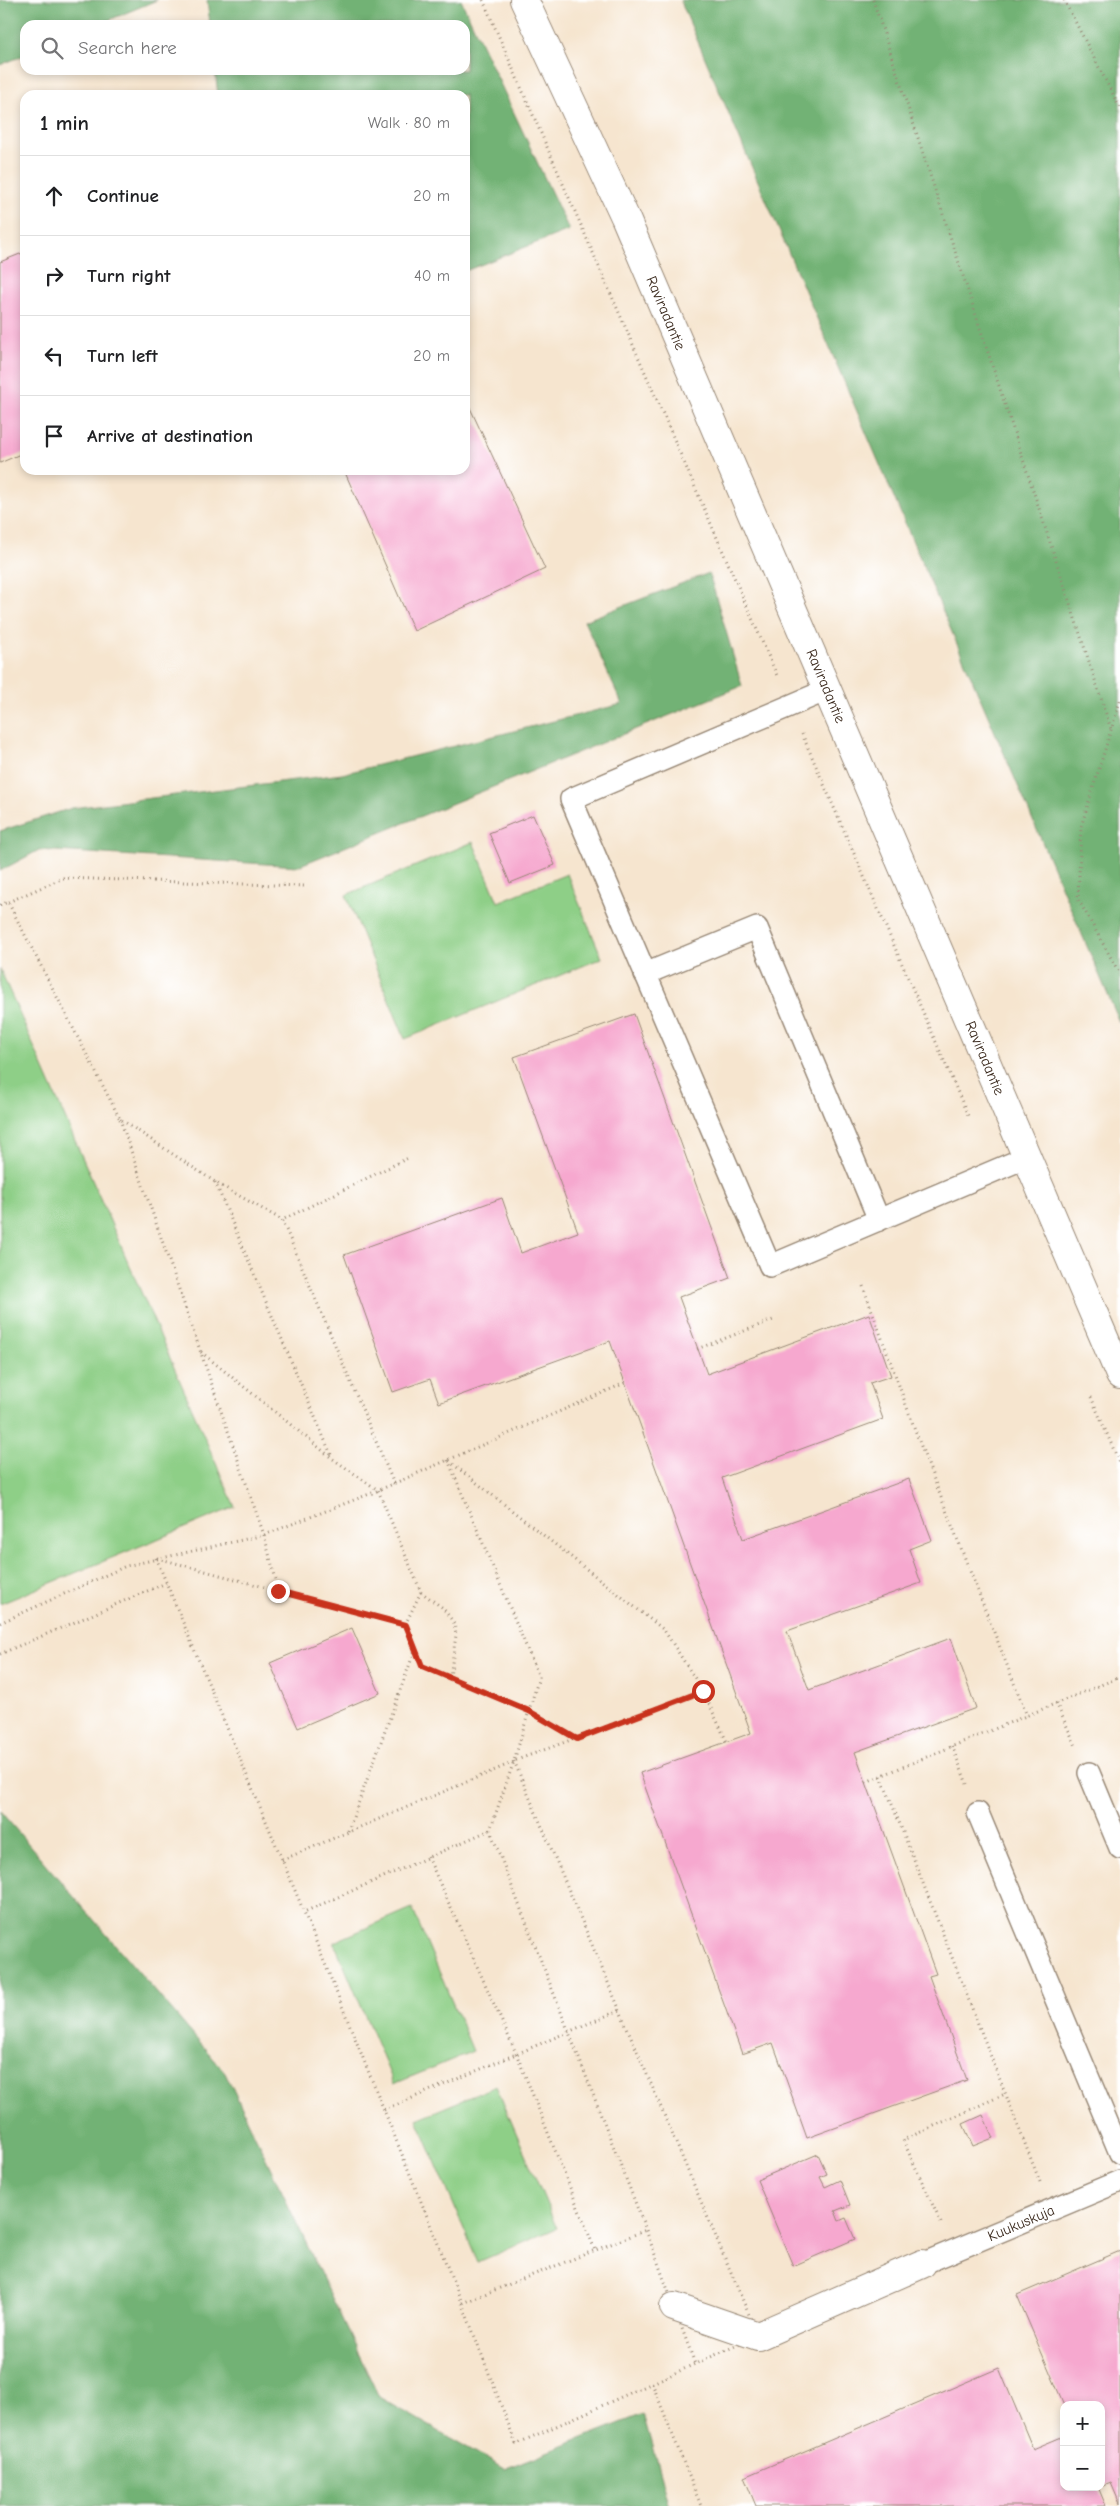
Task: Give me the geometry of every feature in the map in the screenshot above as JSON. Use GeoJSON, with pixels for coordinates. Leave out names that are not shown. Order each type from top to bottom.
{"type":"FeatureCollection","features":[{"type":"Feature","properties":{"kind":"street","name":"Raviradantie"},"geometry":{"type":"LineString","coordinates":[[524,0],[625,217],[1120,1375]]}},
{"type":"Feature","properties":{"kind":"street"},"geometry":{"type":"LineString","coordinates":[[674,2307],[758,2336],[922,2264]]}},
{"type":"Feature","properties":{"kind":"lane"},"geometry":{"type":"LineString","coordinates":[[827,690],[571,800],[770,1266],[1027,1157]]}},
{"type":"Feature","properties":{"kind":"lane"},"geometry":{"type":"LineString","coordinates":[[646,974],[757,928],[878,1220]]}},
{"type":"Feature","properties":{"kind":"lane"},"geometry":{"type":"LineString","coordinates":[[1089,1773],[1120,1848]]}},
{"type":"Feature","properties":{"kind":"lane"},"geometry":{"type":"LineString","coordinates":[[978,1813],[1120,2153]]}},
{"type":"Feature","properties":{"kind":"lane","name":"Kuukuskuja"},"geometry":{"type":"LineString","coordinates":[[922,2264],[1120,2181]]}},
{"type":"Feature","properties":{"kind":"path"},"geometry":{"type":"LineString","coordinates":[[873,0],[1111,729]]}},
{"type":"Feature","properties":{"kind":"path"},"geometry":{"type":"LineString","coordinates":[[1064,0],[1120,108]]}},
{"type":"Feature","properties":{"kind":"path"},"geometry":{"type":"LineString","coordinates":[[1120,701],[1081,827],[1078,899],[1120,974]]}},
{"type":"Feature","properties":{"kind":"path"},"geometry":{"type":"LineString","coordinates":[[0,905],[63,878],[304,886]]}},
{"type":"Feature","properties":{"kind":"path"},"geometry":{"type":"LineString","coordinates":[[8,902],[120,1119],[264,1535],[278,1591]]}},
{"type":"Feature","properties":{"kind":"path"},"geometry":{"type":"LineString","coordinates":[[120,1119],[215,1182],[282,1220],[394,1484]]}},
{"type":"Feature","properties":{"kind":"path"},"geometry":{"type":"LineString","coordinates":[[282,1220],[408,1158]]}},
{"type":"Feature","properties":{"kind":"path"},"geometry":{"type":"LineString","coordinates":[[215,1182],[333,1459]]}},
{"type":"Feature","properties":{"kind":"path"},"geometry":{"type":"LineString","coordinates":[[864,1286],[922,1449],[1027,1716]]}},
{"type":"Feature","properties":{"kind":"path"},"geometry":{"type":"LineString","coordinates":[[697,1349],[773,1320]]}},
{"type":"Feature","properties":{"kind":"path"},"geometry":{"type":"LineString","coordinates":[[200,1351],[333,1459],[378,1490],[421,1592],[443,1608],[454,1623],[456,1635],[450,1677]]}},
{"type":"Feature","properties":{"kind":"path"},"geometry":{"type":"LineString","coordinates":[[0,1623],[126,1566],[264,1535],[394,1484],[625,1383]]}},
{"type":"Feature","properties":{"kind":"path"},"geometry":{"type":"LineString","coordinates":[[448,1460],[664,1630],[703,1691],[727,1742]]}},
{"type":"Feature","properties":{"kind":"path"},"geometry":{"type":"LineString","coordinates":[[448,1460],[539,1677],[514,1762],[490,1830],[646,2230],[674,2307]]}},
{"type":"Feature","properties":{"kind":"path"},"geometry":{"type":"LineString","coordinates":[[156,1558],[304,1912],[462,2303],[516,2444],[695,2364]]}},
{"type":"Feature","properties":{"kind":"path"},"geometry":{"type":"LineString","coordinates":[[156,1558],[406,1625]]}},
{"type":"Feature","properties":{"kind":"path"},"geometry":{"type":"LineString","coordinates":[[0,1654],[166,1584]]}},
{"type":"Feature","properties":{"kind":"path"},"geometry":{"type":"LineString","coordinates":[[421,1592],[406,1625],[422,1666],[529,1711],[577,1739]]}},
{"type":"Feature","properties":{"kind":"path"},"geometry":{"type":"LineString","coordinates":[[348,1832],[416,1649]]}},
{"type":"Feature","properties":{"kind":"path"},"geometry":{"type":"LineString","coordinates":[[866,1782],[1120,1677]]}},
{"type":"Feature","properties":{"kind":"path"},"geometry":{"type":"LineString","coordinates":[[282,1860],[514,1762],[703,1691]]}},
{"type":"Feature","properties":{"kind":"path"},"geometry":{"type":"LineString","coordinates":[[1056,1703],[1089,1773]]}},
{"type":"Feature","properties":{"kind":"path"},"geometry":{"type":"LineString","coordinates":[[952,1746],[978,1813]]}},
{"type":"Feature","properties":{"kind":"path"},"geometry":{"type":"LineString","coordinates":[[514,1762],[758,2336]]}},
{"type":"Feature","properties":{"kind":"path"},"geometry":{"type":"LineString","coordinates":[[881,1776],[1051,2210]]}},
{"type":"Feature","properties":{"kind":"path"},"geometry":{"type":"LineString","coordinates":[[304,1912],[490,1830]]}},
{"type":"Feature","properties":{"kind":"path"},"geometry":{"type":"LineString","coordinates":[[428,1857],[516,2053],[595,2250]]}},
{"type":"Feature","properties":{"kind":"path"},"geometry":{"type":"LineString","coordinates":[[384,2110],[620,2010]]}},
{"type":"Feature","properties":{"kind":"path"},"geometry":{"type":"LineString","coordinates":[[954,2250],[903,2140],[1006,2094]]}},
{"type":"Feature","properties":{"kind":"path"},"geometry":{"type":"LineString","coordinates":[[462,2303],[646,2230]]}},
{"type":"Feature","properties":{"kind":"path"},"geometry":{"type":"LineString","coordinates":[[652,2383],[701,2506]]}},
{"type":"Feature","properties":{"kind":"green space"},"geometry":{"type":"Polygon","coordinates":[[[0,0],[157,0],[109,20],[20,20],[20,57],[0,65],[0,0]]]}},
{"type":"Feature","properties":{"kind":"green space"},"geometry":{"type":"Polygon","coordinates":[[[207,0],[461,0],[569,230],[470,269],[470,90],[217,90],[216,75],[470,75],[470,20],[209,20],[207,0]]]}},
{"type":"Feature","properties":{"kind":"green space"},"geometry":{"type":"Polygon","coordinates":[[[680,0],[1120,0],[1120,1023],[680,0]]]}},
{"type":"Feature","properties":{"kind":"green space"},"geometry":{"type":"Polygon","coordinates":[[[709,573],[742,686],[298,866],[39,850],[0,871],[0,831],[72,808],[342,774],[622,704],[584,621],[709,573]]]}},
{"type":"Feature","properties":{"kind":"green space"},"geometry":{"type":"Polygon","coordinates":[[[473,842],[498,902],[567,874],[602,958],[405,1039],[346,895],[473,842]]]}},
{"type":"Feature","properties":{"kind":"green space"},"geometry":{"type":"Polygon","coordinates":[[[0,969],[235,1507],[0,1604],[0,969]]]}},
{"type":"Feature","properties":{"kind":"green space"},"geometry":{"type":"Polygon","coordinates":[[[0,1811],[225,2072],[379,2397],[505,2469],[643,2414],[669,2506],[0,2506],[0,1811]]]}},
{"type":"Feature","properties":{"kind":"green space"},"geometry":{"type":"Polygon","coordinates":[[[412,1908],[473,2051],[394,2084],[334,1942],[412,1908]]]}},
{"type":"Feature","properties":{"kind":"green space"},"geometry":{"type":"Polygon","coordinates":[[[496,2086],[557,2228],[478,2262],[417,2119],[496,2086]]]}},
{"type":"Feature","properties":{"kind":"building"},"geometry":{"type":"Polygon","coordinates":[[[20,254],[20,454],[0,463],[0,262],[20,254]]]}},
{"type":"Feature","properties":{"kind":"building"},"geometry":{"type":"Polygon","coordinates":[[[470,408],[545,569],[414,631],[346,475],[470,475],[470,408]]]}},
{"type":"Feature","properties":{"kind":"building"},"geometry":{"type":"Polygon","coordinates":[[[533,815],[555,865],[510,883],[489,833],[533,815]]]}},
{"type":"Feature","properties":{"kind":"building"},"geometry":{"type":"Polygon","coordinates":[[[634,1014],[730,1278],[679,1297],[707,1374],[869,1314],[891,1376],[870,1383],[883,1419],[722,1478],[743,1539],[909,1479],[932,1540],[909,1549],[921,1583],[787,1631],[809,1690],[951,1638],[976,1708],[855,1752],[936,1974],[929,1976],[967,2080],[807,2138],[773,2043],[742,2054],[640,1773],[751,1733],[610,1341],[439,1403],[430,1379],[393,1392],[344,1255],[502,1198],[521,1253],[578,1232],[514,1057],[634,1014]]]}},
{"type":"Feature","properties":{"kind":"building"},"geometry":{"type":"Polygon","coordinates":[[[352,1628],[380,1693],[298,1728],[270,1663],[352,1628]]]}},
{"type":"Feature","properties":{"kind":"building"},"geometry":{"type":"Polygon","coordinates":[[[983,2115],[993,2138],[973,2146],[963,2124],[983,2115]]]}},
{"type":"Feature","properties":{"kind":"building"},"geometry":{"type":"Polygon","coordinates":[[[818,2154],[827,2174],[820,2177],[825,2187],[840,2180],[850,2205],[835,2211],[839,2221],[846,2218],[855,2239],[793,2266],[757,2180],[818,2154]]]}},
{"type":"Feature","properties":{"kind":"building"},"geometry":{"type":"Polygon","coordinates":[[[1120,2251],[1120,2504],[1111,2483],[1105,2485],[1105,2401],[1062,2401],[1017,2295],[1120,2251]]]}},
{"type":"Feature","properties":{"kind":"building"},"geometry":{"type":"Polygon","coordinates":[[[999,2368],[1033,2449],[1060,2438],[1060,2491],[1100,2491],[1106,2506],[756,2506],[744,2477],[999,2368]]]}},
{"type":"Feature","properties":{"kind":"route"},"geometry":{"type":"LineString","coordinates":[[278,1591],[406,1625],[422,1666],[529,1711],[577,1739],[681,1701],[703,1691]]}}]}
